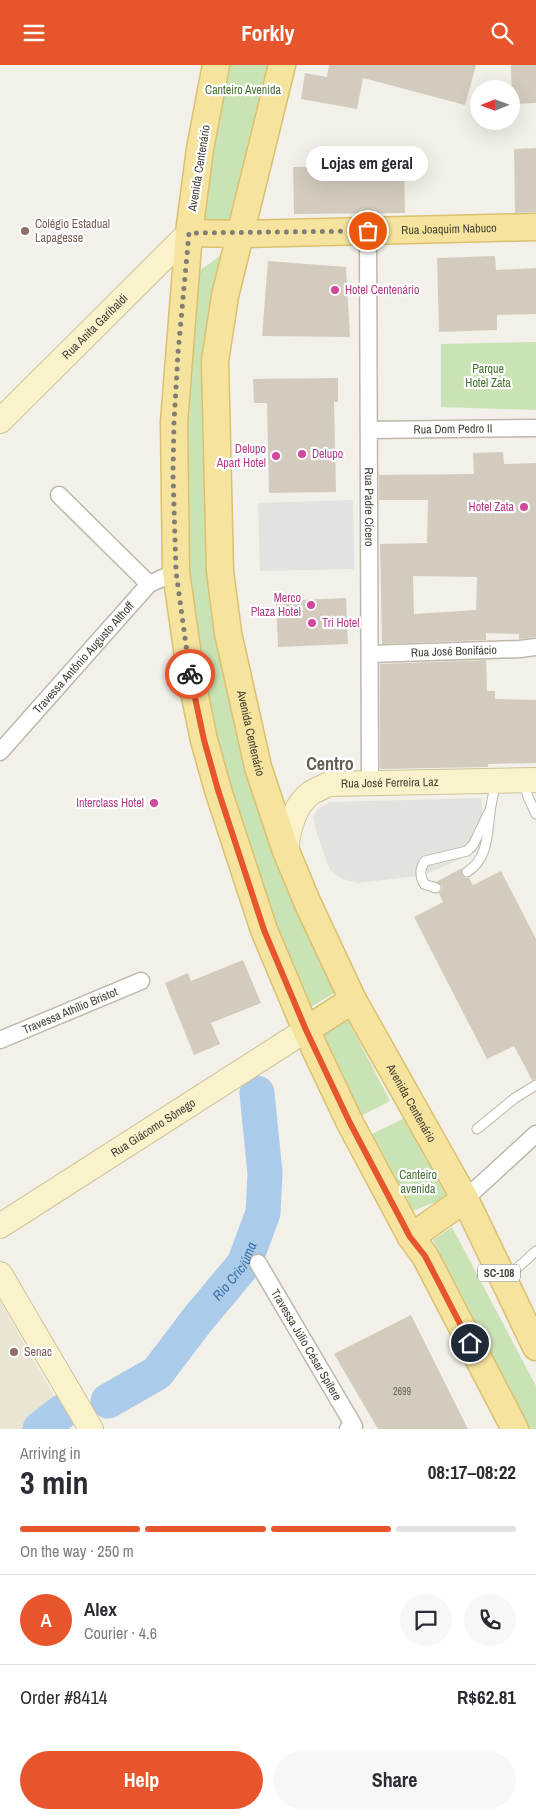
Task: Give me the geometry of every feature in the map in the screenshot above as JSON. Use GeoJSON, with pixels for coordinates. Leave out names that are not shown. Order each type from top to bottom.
{"type":"FeatureCollection","features":[{"type":"Feature","properties":{"kind":"main road","name":"Avenida Centenário"},"geometry":{"type":"LineString","coordinates":[[282,65],[226,296],[215,361],[220,571],[228,633],[258,767],[286,851],[308,904],[353,1001],[465,1199],[536,1347]]}},
{"type":"Feature","properties":{"kind":"main road","name":"Avenida Centenário"},"geometry":{"type":"LineString","coordinates":[[214,78],[200,149],[189,233],[174,422],[176,572],[191,677],[204,740],[218,790],[264,930],[306,1030],[350,1123],[410,1237],[425,1256],[515,1429]]}},
{"type":"Feature","properties":{"kind":"main road","name":"Rua Joaquim Nabuco"},"geometry":{"type":"LineString","coordinates":[[189,233],[536,227]]}},
{"type":"Feature","properties":{"kind":"main road"},"geometry":{"type":"LineString","coordinates":[[306,1030],[353,1001]]}},
{"type":"Feature","properties":{"kind":"main road"},"geometry":{"type":"LineString","coordinates":[[410,1237],[465,1199]]}},
{"type":"Feature","properties":{"kind":"street"},"geometry":{"type":"LineString","coordinates":[[202,65],[214,78]]}},
{"type":"Feature","properties":{"kind":"street","name":"Rua Padre Cícero"},"geometry":{"type":"LineString","coordinates":[[368,231],[370,783]]}},
{"type":"Feature","properties":{"kind":"street","name":"Rua Anita Garibaldi"},"geometry":{"type":"LineString","coordinates":[[0,421],[189,233]]}},
{"type":"Feature","properties":{"kind":"street","name":"Rua Dom Pedro II"},"geometry":{"type":"LineString","coordinates":[[369,430],[536,428]]}},
{"type":"Feature","properties":{"kind":"street"},"geometry":{"type":"LineString","coordinates":[[59,495],[149,584]]}},
{"type":"Feature","properties":{"kind":"street","name":"Travessa Antônio Augusto Althoff"},"geometry":{"type":"LineString","coordinates":[[0,752],[149,584],[176,572]]}},
{"type":"Feature","properties":{"kind":"street","name":"Rua José Bonifácio"},"geometry":{"type":"LineString","coordinates":[[370,654],[536,647]]}},
{"type":"Feature","properties":{"kind":"street","name":"Rua José Ferreira Laz"},"geometry":{"type":"LineString","coordinates":[[286,851],[288,829],[298,808],[310,794],[329,784],[530,780]]}},
{"type":"Feature","properties":{"kind":"street","name":"Travessa Athílio Bristot"},"geometry":{"type":"LineString","coordinates":[[0,1040],[141,981]]}},
{"type":"Feature","properties":{"kind":"street","name":"Rua Giácomo Sônego"},"geometry":{"type":"LineString","coordinates":[[0,1226],[306,1030]]}},
{"type":"Feature","properties":{"kind":"street"},"geometry":{"type":"LineString","coordinates":[[465,1199],[536,1134]]}},
{"type":"Feature","properties":{"kind":"street","name":"Travessa Júlio César Spilere"},"geometry":{"type":"LineString","coordinates":[[258,1263],[351,1427]]}},
{"type":"Feature","properties":{"kind":"street"},"geometry":{"type":"LineString","coordinates":[[0,1274],[91,1429]]}},
{"type":"Feature","properties":{"kind":"lane"},"geometry":{"type":"LineString","coordinates":[[274,96],[276,65]]}},
{"type":"Feature","properties":{"kind":"lane"},"geometry":{"type":"LineString","coordinates":[[530,780],[528,797],[536,814]]}},
{"type":"Feature","properties":{"kind":"lane"},"geometry":{"type":"LineString","coordinates":[[467,872],[480,859],[487,843],[490,811],[496,782]]}},
{"type":"Feature","properties":{"kind":"lane"},"geometry":{"type":"LineString","coordinates":[[436,888],[424,884],[420,875],[422,865],[425,861],[467,851],[473,845],[490,811]]}},
{"type":"Feature","properties":{"kind":"lane"},"geometry":{"type":"LineString","coordinates":[[477,1129],[515,1097],[536,1085]]}},
{"type":"Feature","properties":{"kind":"lane"},"geometry":{"type":"LineString","coordinates":[[503,1281],[536,1251]]}},
{"type":"Feature","properties":{"kind":"shaded area"},"geometry":{"type":"Polygon","coordinates":[[[353,500],[354,569],[260,571],[258,503],[353,500]]]}},
{"type":"Feature","properties":{"kind":"shaded area"},"geometry":{"type":"Polygon","coordinates":[[[481,798],[485,836],[476,852],[431,872],[417,876],[358,883],[342,879],[330,870],[313,818],[318,809],[330,802],[481,798]]]}},
{"type":"Feature","properties":{"kind":"shaded area","name":"Senac"},"geometry":{"type":"Polygon","coordinates":[[[0,1301],[58,1403],[27,1429],[0,1429],[0,1301]]]}},
{"type":"Feature","properties":{"kind":"green space","name":"Canteiro Avenida"},"geometry":{"type":"Polygon","coordinates":[[[224,65],[269,65],[236,224],[198,220],[224,65]]]}},
{"type":"Feature","properties":{"kind":"green space"},"geometry":{"type":"Polygon","coordinates":[[[224,253],[217,626],[338,991],[311,1007],[250,862],[218,759],[191,627],[180,428],[195,274],[224,253]]]}},
{"type":"Feature","properties":{"kind":"green space","name":"Parque Hotel Zata"},"geometry":{"type":"Polygon","coordinates":[[[536,342],[536,410],[441,407],[441,344],[536,342]]]}},
{"type":"Feature","properties":{"kind":"green space"},"geometry":{"type":"Polygon","coordinates":[[[345,1014],[390,1101],[359,1117],[316,1034],[345,1014]]]}},
{"type":"Feature","properties":{"kind":"green space","name":"Canteiro avenida"},"geometry":{"type":"Polygon","coordinates":[[[405,1118],[448,1197],[413,1211],[372,1134],[405,1118]]]}},
{"type":"Feature","properties":{"kind":"green space","name":"Canteiro Avenida"},"geometry":{"type":"Polygon","coordinates":[[[452,1227],[536,1386],[536,1429],[530,1429],[433,1240],[452,1227]]]}},
{"type":"Feature","properties":{"kind":"building"},"geometry":{"type":"Polygon","coordinates":[[[329,65],[476,65],[472,80],[470,80],[465,105],[363,78],[357,109],[301,99],[305,73],[327,77],[329,65]]]}},
{"type":"Feature","properties":{"kind":"building"},"geometry":{"type":"Polygon","coordinates":[[[511,65],[536,65],[536,103],[520,104],[520,80],[511,80],[511,65]]]}},
{"type":"Feature","properties":{"kind":"building"},"geometry":{"type":"Polygon","coordinates":[[[536,148],[536,212],[515,213],[514,149],[536,148]]]}},
{"type":"Feature","properties":{"kind":"building"},"geometry":{"type":"Polygon","coordinates":[[[404,166],[405,213],[294,214],[293,167],[404,166]]]}},
{"type":"Feature","properties":{"kind":"building"},"geometry":{"type":"Polygon","coordinates":[[[495,256],[496,270],[536,268],[536,314],[497,315],[497,330],[439,332],[437,258],[495,256]]]}},
{"type":"Feature","properties":{"kind":"building"},"geometry":{"type":"Polygon","coordinates":[[[268,261],[346,267],[350,337],[262,336],[268,261]]]}},
{"type":"Feature","properties":{"kind":"building","name":"Delupo"},"geometry":{"type":"Polygon","coordinates":[[[338,378],[338,402],[334,402],[336,492],[269,493],[267,403],[254,403],[253,379],[338,378]]]}},
{"type":"Feature","properties":{"kind":"building"},"geometry":{"type":"Polygon","coordinates":[[[503,452],[504,464],[536,463],[536,637],[519,639],[519,634],[486,633],[486,640],[382,644],[380,544],[427,543],[428,500],[379,500],[379,475],[474,474],[473,453],[503,452]],[[413,576],[414,614],[476,610],[477,577],[413,576]]]}},
{"type":"Feature","properties":{"kind":"building","name":"Tri Hotel"},"geometry":{"type":"Polygon","coordinates":[[[346,598],[348,644],[278,647],[276,601],[346,598]]]}},
{"type":"Feature","properties":{"kind":"building"},"geometry":{"type":"Polygon","coordinates":[[[486,660],[487,691],[495,691],[495,699],[536,700],[536,763],[488,764],[488,767],[380,769],[380,664],[486,660]]]}},
{"type":"Feature","properties":{"kind":"building"},"geometry":{"type":"Polygon","coordinates":[[[462,868],[462,875],[465,878],[469,878],[473,885],[501,871],[536,939],[536,1079],[532,1080],[514,1046],[487,1059],[414,917],[443,902],[439,893],[442,890],[442,886],[436,882],[462,868]]]}},
{"type":"Feature","properties":{"kind":"building"},"geometry":{"type":"Polygon","coordinates":[[[243,960],[261,1003],[211,1023],[220,1044],[194,1055],[165,983],[188,973],[191,981],[243,960]]]}},
{"type":"Feature","properties":{"kind":"building"},"geometry":{"type":"Polygon","coordinates":[[[411,1315],[468,1429],[378,1429],[334,1354],[411,1315]]]}},
{"type":"Feature","properties":{"kind":"waterway","name":"Rio Criciúma"},"geometry":{"type":"LineString","coordinates":[[108,1401],[157,1373],[198,1319],[244,1264],[263,1213],[265,1173],[257,1093]]}},
{"type":"Feature","properties":{"kind":"waterway","name":"Rio Criciúma"},"geometry":{"type":"LineString","coordinates":[[40,1429],[63,1411]]}},
{"type":"Feature","properties":{"kind":"way so far"},"geometry":{"type":"LineString","coordinates":[[190,674],[176,572],[173,473],[178,353],[189,233],[368,231]]}},
{"type":"Feature","properties":{"kind":"place","name":"Colégio Estadual Lapagesse"},"geometry":{"type":"Point","coordinates":[25,231]}},
{"type":"Feature","properties":{"kind":"place","name":"Lojas em geral"},"geometry":{"type":"Point","coordinates":[368,231]}},
{"type":"Feature","properties":{"kind":"place","name":"Hotel Centenário"},"geometry":{"type":"Point","coordinates":[335,290]}},
{"type":"Feature","properties":{"kind":"place","name":"Delupo"},"geometry":{"type":"Point","coordinates":[302,454]}},
{"type":"Feature","properties":{"kind":"place","name":"Delupo Apart Hotel"},"geometry":{"type":"Point","coordinates":[276,456]}},
{"type":"Feature","properties":{"kind":"place","name":"Hotel Zata"},"geometry":{"type":"Point","coordinates":[524,507]}},
{"type":"Feature","properties":{"kind":"place","name":"Merco Plaza Hotel"},"geometry":{"type":"Point","coordinates":[311,605]}},
{"type":"Feature","properties":{"kind":"place","name":"Tri Hotel"},"geometry":{"type":"Point","coordinates":[312,623]}},
{"type":"Feature","properties":{"kind":"place","name":"Interclass Hotel"},"geometry":{"type":"Point","coordinates":[154,803]}},
{"type":"Feature","properties":{"kind":"place","name":"Senac"},"geometry":{"type":"Point","coordinates":[14,1352]}},
{"type":"Feature","properties":{"kind":"district","name":"Centro"},"geometry":{"type":"Point","coordinates":[330,763]}},
{"type":"Feature","properties":{"kind":"route"},"geometry":{"type":"LineString","coordinates":[[190,674],[204,740],[218,790],[264,930],[306,1030],[350,1123],[410,1237],[425,1256],[470,1343]]}}]}
